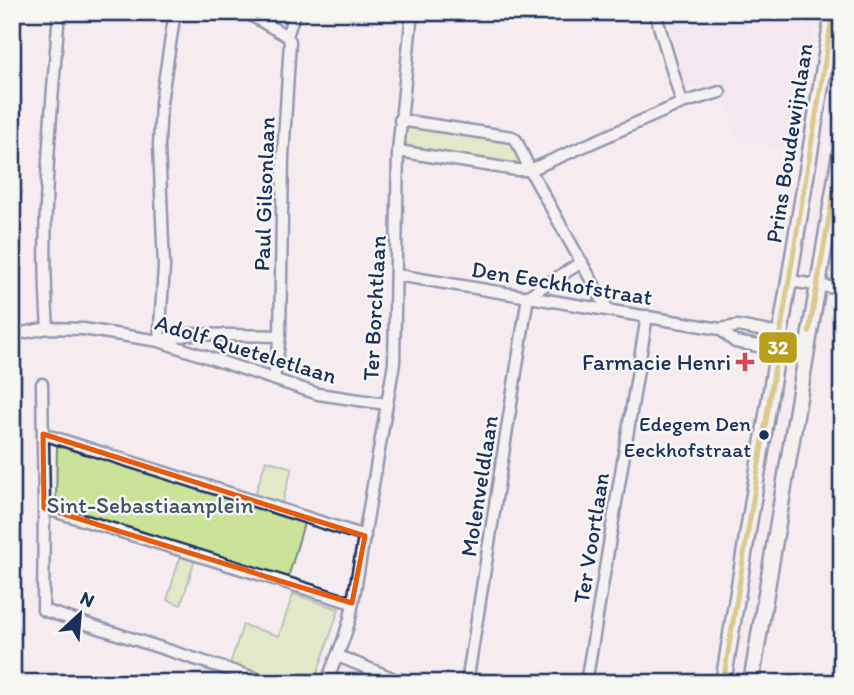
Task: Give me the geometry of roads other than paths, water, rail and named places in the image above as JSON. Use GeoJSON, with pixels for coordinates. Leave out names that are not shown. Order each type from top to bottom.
{"type":"FeatureCollection","features":[{"type":"Feature","properties":{"kind":"main road","name":"Prins Boudewijnlaan"},"geometry":{"type":"LineString","coordinates":[[723,683],[833,12]]}},
{"type":"Feature","properties":{"kind":"main road"},"geometry":{"type":"LineString","coordinates":[[751,683],[842,142]]}},
{"type":"Feature","properties":{"kind":"street"},"geometry":{"type":"LineString","coordinates":[[48,328],[44,216],[59,12]]}},
{"type":"Feature","properties":{"kind":"street"},"geometry":{"type":"LineString","coordinates":[[175,12],[161,102],[159,145],[163,267],[159,341],[190,334],[279,336]]}},
{"type":"Feature","properties":{"kind":"street"},"geometry":{"type":"LineString","coordinates":[[245,12],[288,36]]}},
{"type":"Feature","properties":{"kind":"street","name":"Paul Gilsonlaan"},"geometry":{"type":"LineString","coordinates":[[274,379],[279,336],[283,157],[290,41],[288,36],[295,12]]}},
{"type":"Feature","properties":{"kind":"street","name":"Ter Borchtlaan"},"geometry":{"type":"LineString","coordinates":[[326,683],[338,656],[352,603],[394,363],[398,151],[412,12]]}},
{"type":"Feature","properties":{"kind":"street"},"geometry":{"type":"LineString","coordinates":[[655,12],[681,103]]}},
{"type":"Feature","properties":{"kind":"street"},"geometry":{"type":"LineString","coordinates":[[398,151],[530,170],[681,103],[720,92]]}},
{"type":"Feature","properties":{"kind":"street"},"geometry":{"type":"LineString","coordinates":[[400,120],[512,137],[516,140],[608,310]]}},
{"type":"Feature","properties":{"kind":"street"},"geometry":{"type":"LineString","coordinates":[[528,296],[582,262]]}},
{"type":"Feature","properties":{"kind":"street","name":"Den Eeckhofstraat"},"geometry":{"type":"LineString","coordinates":[[397,275],[720,329],[738,326],[781,334]]}},
{"type":"Feature","properties":{"kind":"street"},"geometry":{"type":"LineString","coordinates":[[790,281],[842,289]]}},
{"type":"Feature","properties":{"kind":"street","name":"Molenveldlaan"},"geometry":{"type":"LineString","coordinates":[[467,683],[528,296]]}},
{"type":"Feature","properties":{"kind":"street","name":"Ter Voortlaan"},"geometry":{"type":"LineString","coordinates":[[586,683],[647,316]]}},
{"type":"Feature","properties":{"kind":"street","name":"Adolf Queteletlaan"},"geometry":{"type":"LineString","coordinates":[[12,335],[48,328],[83,329],[159,341],[318,394],[386,404]]}},
{"type":"Feature","properties":{"kind":"street","name":"Den Eeckhofstraat"},"geometry":{"type":"LineString","coordinates":[[720,329],[735,342],[776,350]]}},
{"type":"Feature","properties":{"kind":"street"},"geometry":{"type":"LineString","coordinates":[[776,350],[805,354]]}},
{"type":"Feature","properties":{"kind":"street"},"geometry":{"type":"LineString","coordinates":[[42,384],[43,610],[270,683]]}},
{"type":"Feature","properties":{"kind":"street"},"geometry":{"type":"LineString","coordinates":[[43,434],[365,536]]}},
{"type":"Feature","properties":{"kind":"street"},"geometry":{"type":"LineString","coordinates":[[44,508],[352,603]]}},
{"type":"Feature","properties":{"kind":"street"},"geometry":{"type":"LineString","coordinates":[[338,656],[404,683]]}},
{"type":"Feature","properties":{"kind":"place","name":"Farmacie Henri"},"geometry":{"type":"Point","coordinates":[745,362]}},
{"type":"Feature","properties":{"kind":"place","name":"Edegem Den Eeckhofstraat"},"geometry":{"type":"Point","coordinates":[764,435]}},
{"type":"Feature","properties":{"kind":"park label","name":"Sint-Sebastiaanplein"},"geometry":{"type":"Point","coordinates":[150,505]}}]}
